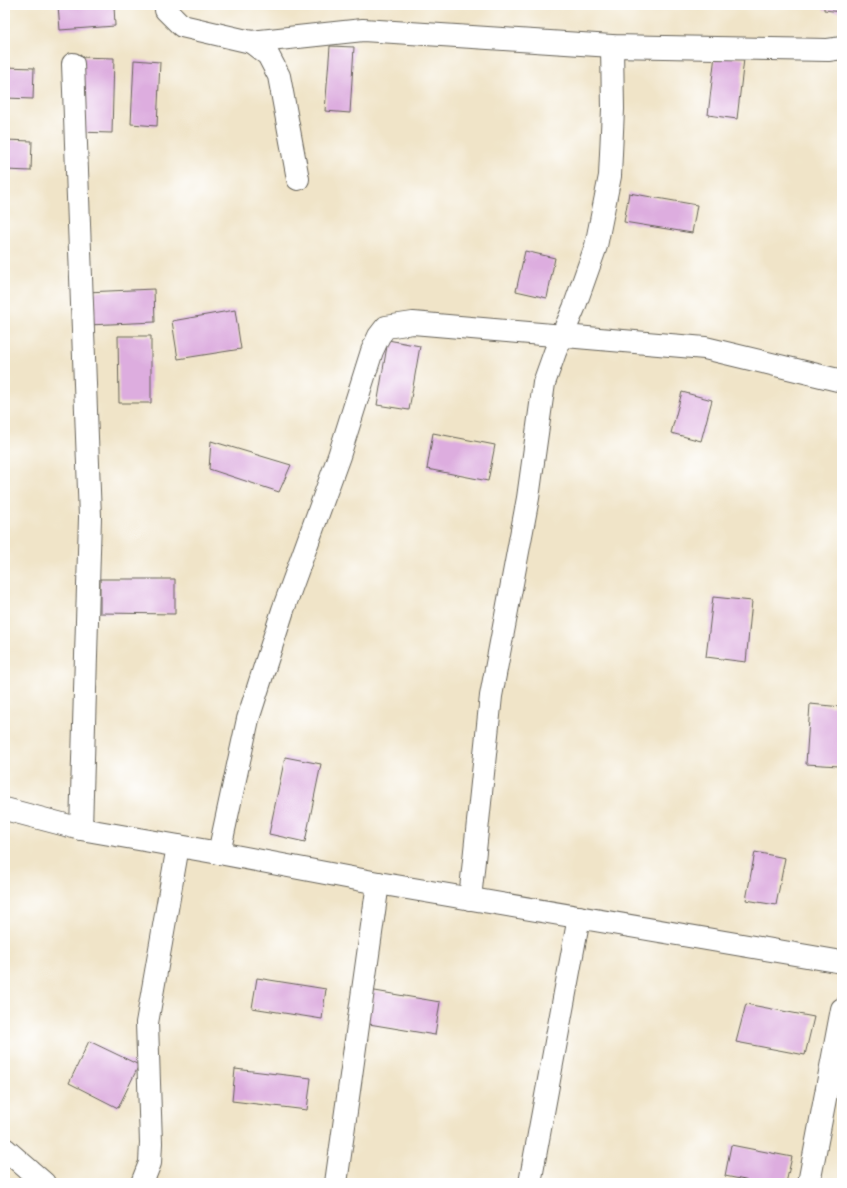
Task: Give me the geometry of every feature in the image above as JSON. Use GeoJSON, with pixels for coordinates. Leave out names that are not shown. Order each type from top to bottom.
{"type":"FeatureCollection","features":[{"type":"Feature","properties":{"kind":"street"},"geometry":{"type":"LineString","coordinates":[[166,5],[166,10],[182,26],[251,42],[363,30],[612,46],[828,50],[842,48]]}},
{"type":"Feature","properties":{"kind":"street"},"geometry":{"type":"LineString","coordinates":[[251,42],[268,55],[279,76],[298,179]]}},
{"type":"Feature","properties":{"kind":"street"},"geometry":{"type":"LineString","coordinates":[[470,899],[491,696],[528,498],[544,383],[574,308],[596,246],[610,176],[613,109],[612,46]]}},
{"type":"Feature","properties":{"kind":"street"},"geometry":{"type":"LineString","coordinates":[[73,64],[90,517],[81,830]]}},
{"type":"Feature","properties":{"kind":"street"},"geometry":{"type":"LineString","coordinates":[[219,853],[248,720],[283,610],[339,456],[372,351],[379,336],[386,327],[413,323],[705,348],[842,381]]}},
{"type":"Feature","properties":{"kind":"street"},"geometry":{"type":"LineString","coordinates":[[5,809],[81,830],[219,853],[378,883],[579,918],[842,962]]}},
{"type":"Feature","properties":{"kind":"street"},"geometry":{"type":"LineString","coordinates":[[142,1183],[150,1163],[147,1023],[178,846]]}},
{"type":"Feature","properties":{"kind":"street"},"geometry":{"type":"LineString","coordinates":[[336,1183],[378,883]]}},
{"type":"Feature","properties":{"kind":"street"},"geometry":{"type":"LineString","coordinates":[[530,1183],[579,918]]}},
{"type":"Feature","properties":{"kind":"street"},"geometry":{"type":"LineString","coordinates":[[809,1183],[842,1009]]}},
{"type":"Feature","properties":{"kind":"street"},"geometry":{"type":"LineString","coordinates":[[5,1149],[44,1183]]}},
{"type":"Feature","properties":{"kind":"building"},"geometry":{"type":"Polygon","coordinates":[[[58,5],[114,5],[115,26],[60,30],[58,5]]]}},
{"type":"Feature","properties":{"kind":"building"},"geometry":{"type":"Polygon","coordinates":[[[824,5],[842,5],[842,12],[824,10],[824,5]]]}},
{"type":"Feature","properties":{"kind":"building"},"geometry":{"type":"Polygon","coordinates":[[[330,46],[354,47],[350,113],[325,111],[330,46]]]}},
{"type":"Feature","properties":{"kind":"building"},"geometry":{"type":"Polygon","coordinates":[[[715,55],[744,59],[737,119],[708,115],[715,55]]]}},
{"type":"Feature","properties":{"kind":"building"},"geometry":{"type":"Polygon","coordinates":[[[79,57],[114,58],[112,133],[76,132],[79,57]]]}},
{"type":"Feature","properties":{"kind":"building"},"geometry":{"type":"Polygon","coordinates":[[[134,60],[160,62],[157,126],[131,124],[134,60]]]}},
{"type":"Feature","properties":{"kind":"building"},"geometry":{"type":"Polygon","coordinates":[[[5,67],[34,68],[33,99],[5,98],[5,67]]]}},
{"type":"Feature","properties":{"kind":"building"},"geometry":{"type":"Polygon","coordinates":[[[5,140],[32,141],[31,171],[5,170],[5,140]]]}},
{"type":"Feature","properties":{"kind":"building"},"geometry":{"type":"Polygon","coordinates":[[[629,193],[697,205],[692,233],[624,222],[629,193]]]}},
{"type":"Feature","properties":{"kind":"building"},"geometry":{"type":"Polygon","coordinates":[[[525,251],[555,258],[547,298],[516,291],[525,251]]]}},
{"type":"Feature","properties":{"kind":"building"},"geometry":{"type":"Polygon","coordinates":[[[154,289],[155,322],[88,325],[86,292],[154,289]]]}},
{"type":"Feature","properties":{"kind":"building"},"geometry":{"type":"Polygon","coordinates":[[[235,310],[241,349],[178,359],[172,321],[235,310]]]}},
{"type":"Feature","properties":{"kind":"building"},"geometry":{"type":"Polygon","coordinates":[[[118,336],[151,336],[151,403],[119,403],[118,336]]]}},
{"type":"Feature","properties":{"kind":"building"},"geometry":{"type":"Polygon","coordinates":[[[388,340],[420,346],[409,410],[377,405],[388,340]]]}},
{"type":"Feature","properties":{"kind":"building"},"geometry":{"type":"Polygon","coordinates":[[[682,392],[712,400],[701,441],[671,433],[682,392]]]}},
{"type":"Feature","properties":{"kind":"building"},"geometry":{"type":"Polygon","coordinates":[[[433,433],[495,445],[488,481],[427,469],[433,433]]]}},
{"type":"Feature","properties":{"kind":"building"},"geometry":{"type":"Polygon","coordinates":[[[211,441],[291,465],[279,492],[209,469],[211,441]]]}},
{"type":"Feature","properties":{"kind":"building"},"geometry":{"type":"Polygon","coordinates":[[[100,579],[175,579],[175,614],[100,613],[100,579]]]}},
{"type":"Feature","properties":{"kind":"building"},"geometry":{"type":"Polygon","coordinates":[[[713,597],[752,601],[746,662],[706,657],[713,597]]]}},
{"type":"Feature","properties":{"kind":"building"},"geometry":{"type":"Polygon","coordinates":[[[810,704],[842,707],[839,766],[806,764],[810,704]]]}},
{"type":"Feature","properties":{"kind":"building"},"geometry":{"type":"Polygon","coordinates":[[[285,757],[321,764],[305,842],[269,834],[285,757]]]}},
{"type":"Feature","properties":{"kind":"building"},"geometry":{"type":"Polygon","coordinates":[[[755,852],[785,858],[776,905],[746,900],[755,852]]]}},
{"type":"Feature","properties":{"kind":"building"},"geometry":{"type":"Polygon","coordinates":[[[257,978],[326,989],[322,1019],[252,1008],[257,978]]]}},
{"type":"Feature","properties":{"kind":"building"},"geometry":{"type":"Polygon","coordinates":[[[369,990],[440,1002],[435,1035],[363,1023],[369,990]]]}},
{"type":"Feature","properties":{"kind":"building"},"geometry":{"type":"Polygon","coordinates":[[[746,1004],[814,1017],[805,1055],[736,1042],[746,1004]]]}},
{"type":"Feature","properties":{"kind":"building"},"geometry":{"type":"Polygon","coordinates":[[[89,1041],[139,1065],[118,1108],[69,1083],[89,1041]]]}},
{"type":"Feature","properties":{"kind":"building"},"geometry":{"type":"Polygon","coordinates":[[[235,1069],[311,1078],[307,1110],[232,1101],[235,1069]]]}},
{"type":"Feature","properties":{"kind":"building"},"geometry":{"type":"Polygon","coordinates":[[[731,1145],[792,1157],[786,1183],[760,1183],[725,1176],[731,1145]]]}}]}
